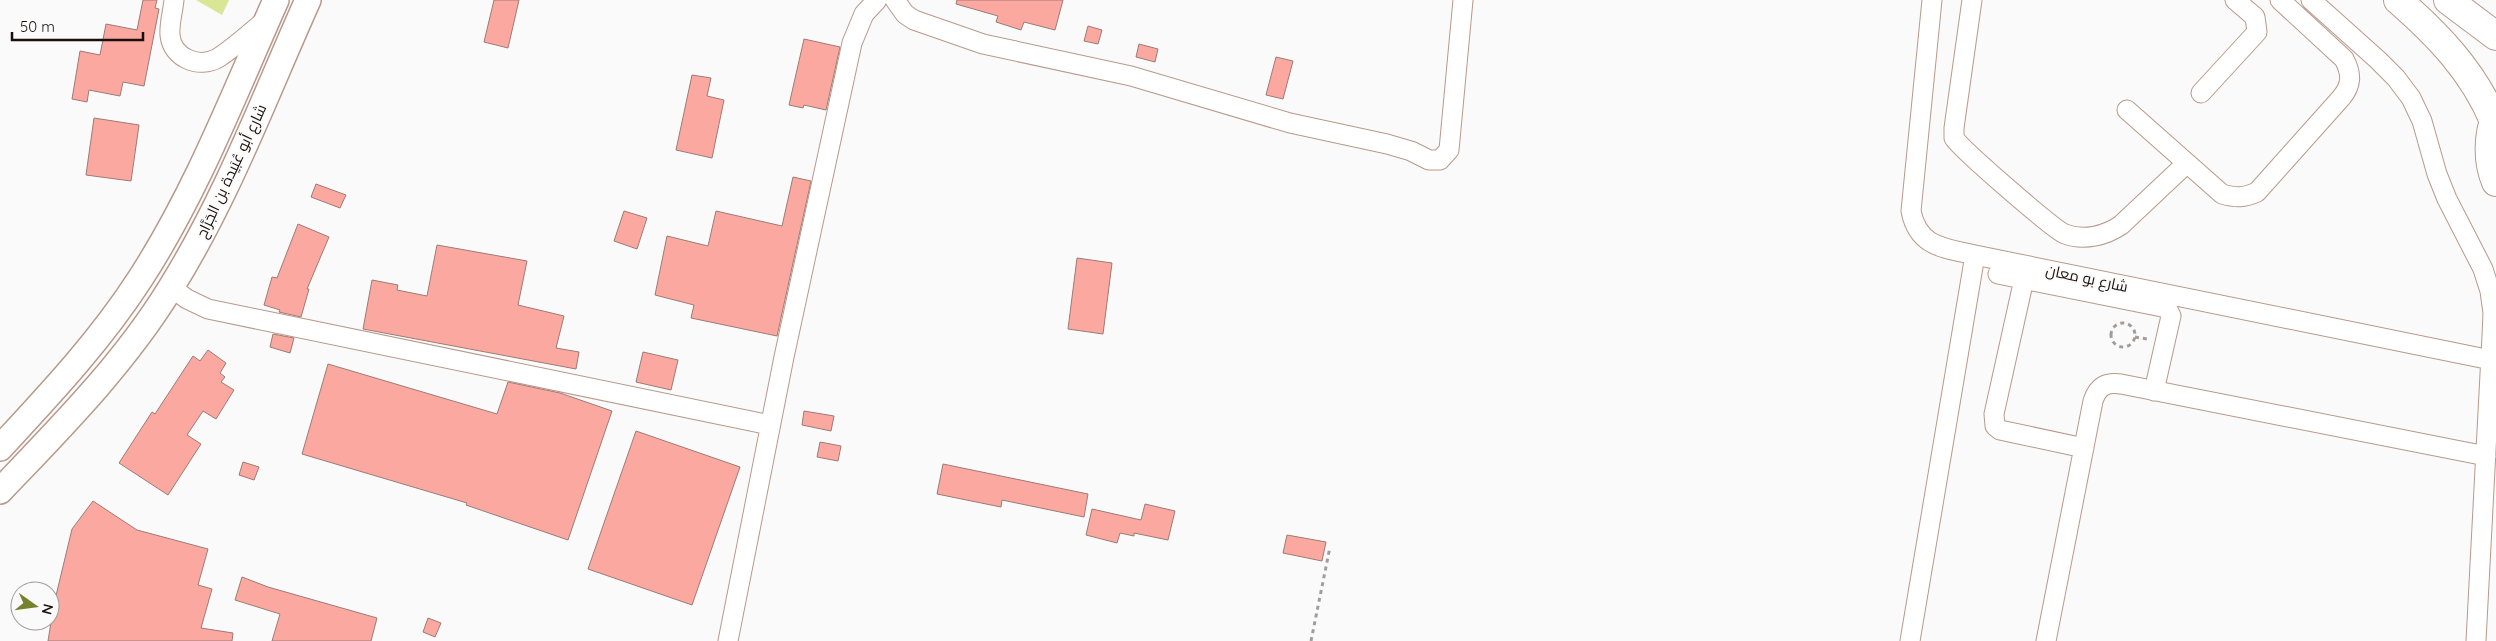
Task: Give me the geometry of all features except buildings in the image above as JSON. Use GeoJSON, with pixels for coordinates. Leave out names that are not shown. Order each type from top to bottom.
{"type":"FeatureCollection","features":[{"type":"Feature","properties":{"kind":"highway"},"geometry":{"type":"LineString","coordinates":[[2398,0],[2425,24],[2463,66],[2482,94],[2495,118],[2489,150],[2496,182]]}},
{"type":"Feature","properties":{"kind":"highway"},"geometry":{"type":"LineString","coordinates":[[2448,0],[2496,36]]}},
{"type":"Feature","properties":{"kind":"main road","name":"شارع أبو عُبَيدة بن الجَرَّاح"},"geometry":{"type":"LineString","coordinates":[[0,491],[91,395],[132,344],[172,287],[232,176],[308,0]]}},
{"type":"Feature","properties":{"kind":"main road","name":"شارع أبو عُبَيدة بن الجَرَّاح"},"geometry":{"type":"LineString","coordinates":[[0,448],[90,350],[140,280],[184,203],[272,9]]}},
{"type":"Feature","properties":{"kind":"street"},"geometry":{"type":"LineString","coordinates":[[174,0],[170,36],[177,51],[190,62],[216,59],[272,9]]}},
{"type":"Feature","properties":{"kind":"street"},"geometry":{"type":"LineString","coordinates":[[728,641],[770,425],[852,43],[864,14],[877,0]]}},
{"type":"Feature","properties":{"kind":"street"},"geometry":{"type":"LineString","coordinates":[[894,0],[914,20],[983,44],[1131,76],[1290,123],[1386,144],[1434,161],[1444,158],[1449,150],[1463,0]]}},
{"type":"Feature","properties":{"kind":"street","name":"شارع بو معان"},"geometry":{"type":"LineString","coordinates":[[1932,0],[1911,211],[1916,229],[1929,242],[1975,255],[2491,360]]}},
{"type":"Feature","properties":{"kind":"street"},"geometry":{"type":"LineString","coordinates":[[1972,0],[1954,138],[2055,228],[2077,236],[2108,233],[2120,225],[2187,163]]}},
{"type":"Feature","properties":{"kind":"street"},"geometry":{"type":"LineString","coordinates":[[2201,93],[2257,32],[2255,17],[2235,0]]}},
{"type":"Feature","properties":{"kind":"street"},"geometry":{"type":"LineString","coordinates":[[2127,110],[2222,194],[2234,198],[2246,197],[2257,192],[2346,92],[2350,75],[2344,59],[2280,0]]}},
{"type":"Feature","properties":{"kind":"street"},"geometry":{"type":"LineString","coordinates":[[2311,0],[2384,66],[2411,98],[2422,121],[2436,174],[2447,200],[2483,269],[2490,291],[2493,313],[2476,641]]}},
{"type":"Feature","properties":{"kind":"street"},"geometry":{"type":"LineString","coordinates":[[1910,641],[1975,255]]}},
{"type":"Feature","properties":{"kind":"street"},"geometry":{"type":"LineString","coordinates":[[1998,274],[2167,308],[2171,316],[2154,391]]}},
{"type":"Feature","properties":{"kind":"street"},"geometry":{"type":"LineString","coordinates":[[2024,279],[1994,414],[1995,426],[2006,431],[2084,448]]}},
{"type":"Feature","properties":{"kind":"street"},"geometry":{"type":"LineString","coordinates":[[172,287],[188,298],[217,311],[770,425]]}},
{"type":"Feature","properties":{"kind":"street"},"geometry":{"type":"LineString","coordinates":[[2046,641],[2093,401],[2096,392],[2103,385],[2112,383],[2486,456]]}},
{"type":"Feature","properties":{"kind":"path"},"geometry":{"type":"LineString","coordinates":[[2125,323],[2131,325],[2135,337],[2127,346],[2121,347],[2111,339],[2111,332],[2118,324],[2125,323]]}},
{"type":"Feature","properties":{"kind":"path"},"geometry":{"type":"LineString","coordinates":[[1311,641],[1330,546]]}},
{"type":"Feature","properties":{"kind":"green space"},"geometry":{"type":"Polygon","coordinates":[[[196,0],[229,0],[222,15],[196,0]]]}}]}
